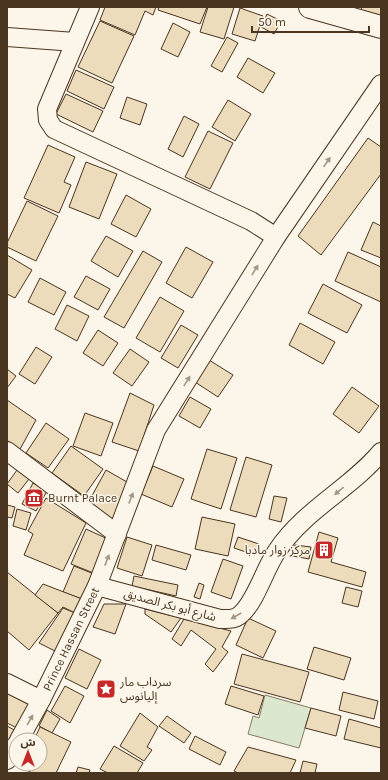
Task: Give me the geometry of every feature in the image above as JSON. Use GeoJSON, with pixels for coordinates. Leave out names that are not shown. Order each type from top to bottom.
{"type":"FeatureCollection","features":[{"type":"Feature","properties":{"kind":"main road"},"geometry":{"type":"LineString","coordinates":[[310,7],[381,27]]}},
{"type":"Feature","properties":{"kind":"street"},"geometry":{"type":"LineString","coordinates":[[90,7],[47,108],[48,120],[54,129],[251,221],[276,237]]}},
{"type":"Feature","properties":{"kind":"street"},"geometry":{"type":"LineString","coordinates":[[7,37],[75,42]]}},
{"type":"Feature","properties":{"kind":"street","name":"Prince Hassan Street"},"geometry":{"type":"LineString","coordinates":[[23,732],[41,700],[97,586],[156,430],[276,237],[381,84]]}},
{"type":"Feature","properties":{"kind":"street"},"geometry":{"type":"LineString","coordinates":[[7,451],[117,534]]}},
{"type":"Feature","properties":{"kind":"street","name":"شارع أبو بكر الصديق"},"geometry":{"type":"LineString","coordinates":[[97,586],[220,619],[231,619],[240,614],[247,606],[276,551],[292,531],[375,467],[381,452]]}},
{"type":"Feature","properties":{"kind":"street"},"geometry":{"type":"LineString","coordinates":[[7,683],[41,700]]}},
{"type":"Feature","properties":{"kind":"green space"},"geometry":{"type":"Polygon","coordinates":[[[265,695],[311,708],[299,748],[248,734],[253,716],[259,718],[265,695]]]}},
{"type":"Feature","properties":{"kind":"building"},"geometry":{"type":"Polygon","coordinates":[[[105,7],[156,7],[153,15],[145,11],[135,35],[100,20],[105,7]]]}},
{"type":"Feature","properties":{"kind":"building"},"geometry":{"type":"Polygon","coordinates":[[[159,7],[207,7],[200,24],[158,10],[159,7]]]}},
{"type":"Feature","properties":{"kind":"building"},"geometry":{"type":"Polygon","coordinates":[[[208,7],[234,7],[224,39],[200,32],[208,7]]]}},
{"type":"Feature","properties":{"kind":"building"},"geometry":{"type":"Polygon","coordinates":[[[362,7],[381,7],[381,20],[360,12],[362,7]]]}},
{"type":"Feature","properties":{"kind":"building"},"geometry":{"type":"Polygon","coordinates":[[[240,8],[263,16],[255,41],[232,34],[240,8]]]}},
{"type":"Feature","properties":{"kind":"building"},"geometry":{"type":"Polygon","coordinates":[[[267,14],[281,21],[274,34],[261,27],[267,14]]]}},
{"type":"Feature","properties":{"kind":"building"},"geometry":{"type":"Polygon","coordinates":[[[100,21],[134,36],[112,83],[78,67],[100,21]]]}},
{"type":"Feature","properties":{"kind":"building"},"geometry":{"type":"Polygon","coordinates":[[[173,23],[190,32],[178,57],[161,49],[173,23]]]}},
{"type":"Feature","properties":{"kind":"building"},"geometry":{"type":"Polygon","coordinates":[[[227,37],[238,43],[222,72],[211,66],[227,37]]]}},
{"type":"Feature","properties":{"kind":"building"},"geometry":{"type":"Polygon","coordinates":[[[248,58],[275,73],[263,93],[237,77],[248,58]]]}},
{"type":"Feature","properties":{"kind":"building"},"geometry":{"type":"Polygon","coordinates":[[[76,70],[114,87],[104,109],[67,91],[76,70]]]}},
{"type":"Feature","properties":{"kind":"building"},"geometry":{"type":"Polygon","coordinates":[[[66,94],[103,111],[93,132],[56,114],[66,94]]]}},
{"type":"Feature","properties":{"kind":"building"},"geometry":{"type":"Polygon","coordinates":[[[127,97],[147,104],[140,125],[120,118],[127,97]]]}},
{"type":"Feature","properties":{"kind":"building"},"geometry":{"type":"Polygon","coordinates":[[[228,100],[251,114],[235,141],[212,127],[228,100]]]}},
{"type":"Feature","properties":{"kind":"building"},"geometry":{"type":"Polygon","coordinates":[[[184,116],[199,124],[183,157],[168,149],[184,116]]]}},
{"type":"Feature","properties":{"kind":"building"},"geometry":{"type":"Polygon","coordinates":[[[208,131],[233,143],[210,189],[185,177],[208,131]]]}},
{"type":"Feature","properties":{"kind":"building"},"geometry":{"type":"Polygon","coordinates":[[[368,138],[381,147],[381,174],[321,255],[298,236],[368,138]]]}},
{"type":"Feature","properties":{"kind":"building"},"geometry":{"type":"Polygon","coordinates":[[[48,145],[75,157],[64,182],[71,185],[59,213],[24,198],[48,145]]]}},
{"type":"Feature","properties":{"kind":"building"},"geometry":{"type":"Polygon","coordinates":[[[86,162],[117,174],[99,219],[69,207],[86,162]]]}},
{"type":"Feature","properties":{"kind":"building"},"geometry":{"type":"Polygon","coordinates":[[[126,195],[151,209],[136,237],[111,224],[126,195]]]}},
{"type":"Feature","properties":{"kind":"building"},"geometry":{"type":"Polygon","coordinates":[[[27,201],[58,216],[36,261],[7,247],[7,243],[27,201]]]}},
{"type":"Feature","properties":{"kind":"building"},"geometry":{"type":"Polygon","coordinates":[[[373,222],[381,226],[381,258],[361,250],[373,222]]]}},
{"type":"Feature","properties":{"kind":"building"},"geometry":{"type":"Polygon","coordinates":[[[106,236],[133,251],[118,277],[91,261],[106,236]]]}},
{"type":"Feature","properties":{"kind":"building"},"geometry":{"type":"Polygon","coordinates":[[[186,247],[213,262],[192,298],[166,283],[186,247]]]}},
{"type":"Feature","properties":{"kind":"building"},"geometry":{"type":"Polygon","coordinates":[[[143,251],[162,262],[124,328],[104,317],[143,251]]]}},
{"type":"Feature","properties":{"kind":"building"},"geometry":{"type":"Polygon","coordinates":[[[348,252],[381,267],[381,302],[335,281],[348,252]]]}},
{"type":"Feature","properties":{"kind":"building"},"geometry":{"type":"Polygon","coordinates":[[[7,255],[32,270],[15,298],[7,294],[7,255]]]}},
{"type":"Feature","properties":{"kind":"building"},"geometry":{"type":"Polygon","coordinates":[[[86,276],[110,289],[98,310],[74,297],[86,276]]]}},
{"type":"Feature","properties":{"kind":"building"},"geometry":{"type":"Polygon","coordinates":[[[40,278],[66,292],[54,315],[28,302],[40,278]]]}},
{"type":"Feature","properties":{"kind":"building"},"geometry":{"type":"Polygon","coordinates":[[[323,284],[362,305],[347,333],[308,313],[323,284]]]}},
{"type":"Feature","properties":{"kind":"building"},"geometry":{"type":"Polygon","coordinates":[[[160,297],[184,311],[160,352],[136,338],[160,297]]]}},
{"type":"Feature","properties":{"kind":"building"},"geometry":{"type":"Polygon","coordinates":[[[67,305],[89,316],[77,341],[55,329],[67,305]]]}},
{"type":"Feature","properties":{"kind":"building"},"geometry":{"type":"Polygon","coordinates":[[[300,323],[335,342],[323,364],[289,345],[300,323]]]}},
{"type":"Feature","properties":{"kind":"building"},"geometry":{"type":"Polygon","coordinates":[[[181,325],[198,335],[178,368],[161,358],[181,325]]]}},
{"type":"Feature","properties":{"kind":"building"},"geometry":{"type":"Polygon","coordinates":[[[98,330],[118,343],[103,366],[83,353],[98,330]]]}},
{"type":"Feature","properties":{"kind":"building"},"geometry":{"type":"Polygon","coordinates":[[[36,347],[52,357],[35,384],[19,374],[36,347]]]}},
{"type":"Feature","properties":{"kind":"building"},"geometry":{"type":"Polygon","coordinates":[[[130,349],[149,362],[132,386],[113,373],[130,349]]]}},
{"type":"Feature","properties":{"kind":"building"},"geometry":{"type":"Polygon","coordinates":[[[209,360],[233,375],[218,397],[195,382],[209,360]]]}},
{"type":"Feature","properties":{"kind":"building"},"geometry":{"type":"Polygon","coordinates":[[[7,369],[16,376],[7,388],[7,369]]]}},
{"type":"Feature","properties":{"kind":"building"},"geometry":{"type":"Polygon","coordinates":[[[352,387],[379,406],[359,433],[333,414],[352,387]]]}},
{"type":"Feature","properties":{"kind":"building"},"geometry":{"type":"Polygon","coordinates":[[[130,393],[154,405],[139,451],[112,442],[130,393]]]}},
{"type":"Feature","properties":{"kind":"building"},"geometry":{"type":"Polygon","coordinates":[[[190,397],[211,409],[200,428],[179,416],[190,397]]]}},
{"type":"Feature","properties":{"kind":"building"},"geometry":{"type":"Polygon","coordinates":[[[7,400],[36,420],[19,451],[7,440],[7,400]]]}},
{"type":"Feature","properties":{"kind":"building"},"geometry":{"type":"Polygon","coordinates":[[[85,413],[113,423],[101,456],[73,446],[85,413]]]}},
{"type":"Feature","properties":{"kind":"building"},"geometry":{"type":"Polygon","coordinates":[[[46,423],[69,439],[48,468],[26,453],[46,423]]]}},
{"type":"Feature","properties":{"kind":"building"},"geometry":{"type":"Polygon","coordinates":[[[71,446],[103,469],[84,496],[52,473],[71,446]]]}},
{"type":"Feature","properties":{"kind":"building"},"geometry":{"type":"Polygon","coordinates":[[[207,449],[237,458],[221,509],[191,499],[207,449]]]}},
{"type":"Feature","properties":{"kind":"building"},"geometry":{"type":"Polygon","coordinates":[[[246,457],[272,465],[256,517],[230,510],[246,457]]]}},
{"type":"Feature","properties":{"kind":"building"},"geometry":{"type":"Polygon","coordinates":[[[153,466],[184,479],[172,507],[141,494],[153,466]]]}},
{"type":"Feature","properties":{"kind":"building"},"geometry":{"type":"Polygon","coordinates":[[[17,470],[29,479],[18,493],[7,484],[17,470]]]}},
{"type":"Feature","properties":{"kind":"building"},"geometry":{"type":"Polygon","coordinates":[[[106,470],[127,482],[113,520],[88,503],[106,470]]]}},
{"type":"Feature","properties":{"kind":"building"},"geometry":{"type":"Polygon","coordinates":[[[33,483],[47,491],[36,511],[22,504],[33,483]]]}},
{"type":"Feature","properties":{"kind":"building"},"geometry":{"type":"Polygon","coordinates":[[[274,496],[287,498],[281,522],[269,519],[274,496]]]}},
{"type":"Feature","properties":{"kind":"building"},"geometry":{"type":"Polygon","coordinates":[[[46,498],[86,523],[63,571],[24,555],[33,534],[28,531],[46,498]]]}},
{"type":"Feature","properties":{"kind":"building"},"geometry":{"type":"Polygon","coordinates":[[[7,505],[15,507],[12,518],[7,517],[7,505]]]}},
{"type":"Feature","properties":{"kind":"building"},"geometry":{"type":"Polygon","coordinates":[[[17,509],[31,513],[26,530],[13,526],[17,509]]]}},
{"type":"Feature","properties":{"kind":"building"},"geometry":{"type":"Polygon","coordinates":[[[202,517],[235,524],[228,556],[195,549],[202,517]]]}},
{"type":"Feature","properties":{"kind":"building"},"geometry":{"type":"Polygon","coordinates":[[[86,529],[110,540],[96,574],[71,564],[86,529]]]}},
{"type":"Feature","properties":{"kind":"building","name":"مركز زوار مادبا"},"geometry":{"type":"Polygon","coordinates":[[[319,532],[338,538],[331,562],[366,572],[362,587],[308,572],[319,532]]]}},
{"type":"Feature","properties":{"kind":"building"},"geometry":{"type":"Polygon","coordinates":[[[127,537],[152,545],[142,576],[117,568],[127,537]]]}},
{"type":"Feature","properties":{"kind":"building"},"geometry":{"type":"Polygon","coordinates":[[[238,537],[259,544],[255,555],[234,548],[238,537]]]}},
{"type":"Feature","properties":{"kind":"building"},"geometry":{"type":"Polygon","coordinates":[[[156,545],[191,555],[186,570],[152,560],[156,545]]]}},
{"type":"Feature","properties":{"kind":"building"},"geometry":{"type":"Polygon","coordinates":[[[295,545],[311,547],[309,559],[293,556],[295,545]]]}},
{"type":"Feature","properties":{"kind":"building"},"geometry":{"type":"Polygon","coordinates":[[[223,559],[243,566],[231,599],[211,592],[223,559]]]}},
{"type":"Feature","properties":{"kind":"building"},"geometry":{"type":"Polygon","coordinates":[[[74,566],[94,574],[82,599],[63,592],[74,566]]]}},
{"type":"Feature","properties":{"kind":"building"},"geometry":{"type":"Polygon","coordinates":[[[7,572],[58,613],[29,650],[7,631],[7,572]]]}},
{"type":"Feature","properties":{"kind":"building"},"geometry":{"type":"Polygon","coordinates":[[[134,576],[178,585],[176,596],[132,586],[134,576]]]}},
{"type":"Feature","properties":{"kind":"building"},"geometry":{"type":"Polygon","coordinates":[[[199,583],[204,585],[200,599],[194,597],[199,583]]]}},
{"type":"Feature","properties":{"kind":"building"},"geometry":{"type":"Polygon","coordinates":[[[43,584],[82,599],[75,613],[63,607],[58,613],[35,595],[43,584]]]}},
{"type":"Feature","properties":{"kind":"building"},"geometry":{"type":"Polygon","coordinates":[[[346,587],[362,591],[358,607],[342,603],[346,587]]]}},
{"type":"Feature","properties":{"kind":"building"},"geometry":{"type":"Polygon","coordinates":[[[104,604],[126,604],[115,634],[93,627],[104,604]]]}},
{"type":"Feature","properties":{"kind":"building"},"geometry":{"type":"Polygon","coordinates":[[[63,608],[75,613],[57,652],[39,643],[63,608]]]}},
{"type":"Feature","properties":{"kind":"building"},"geometry":{"type":"Polygon","coordinates":[[[145,609],[181,618],[171,632],[145,614],[145,609]]]}},
{"type":"Feature","properties":{"kind":"building"},"geometry":{"type":"Polygon","coordinates":[[[248,618],[276,631],[263,658],[236,645],[248,618]]]}},
{"type":"Feature","properties":{"kind":"building"},"geometry":{"type":"Polygon","coordinates":[[[184,619],[231,631],[222,647],[228,652],[213,672],[205,664],[216,649],[191,630],[181,646],[172,639],[184,619]]]}},
{"type":"Feature","properties":{"kind":"building"},"geometry":{"type":"Polygon","coordinates":[[[314,647],[351,658],[344,680],[307,669],[314,647]]]}},
{"type":"Feature","properties":{"kind":"building"},"geometry":{"type":"Polygon","coordinates":[[[79,649],[101,660],[87,689],[65,678],[79,649]]]}},
{"type":"Feature","properties":{"kind":"building"},"geometry":{"type":"Polygon","coordinates":[[[242,654],[309,672],[300,702],[234,684],[242,654]]]}},
{"type":"Feature","properties":{"kind":"building"},"geometry":{"type":"Polygon","coordinates":[[[65,686],[84,696],[70,723],[51,711],[65,686]]]}},
{"type":"Feature","properties":{"kind":"building"},"geometry":{"type":"Polygon","coordinates":[[[231,686],[264,696],[258,715],[225,704],[231,686]]]}},
{"type":"Feature","properties":{"kind":"building"},"geometry":{"type":"Polygon","coordinates":[[[7,691],[30,704],[17,728],[7,723],[7,691]]]}},
{"type":"Feature","properties":{"kind":"building"},"geometry":{"type":"Polygon","coordinates":[[[343,692],[378,701],[374,719],[339,710],[343,692]]]}},
{"type":"Feature","properties":{"kind":"building"},"geometry":{"type":"Polygon","coordinates":[[[311,708],[341,716],[336,736],[305,728],[311,708]]]}},
{"type":"Feature","properties":{"kind":"building"},"geometry":{"type":"Polygon","coordinates":[[[47,710],[60,719],[52,733],[39,726],[47,710]]]}},
{"type":"Feature","properties":{"kind":"building"},"geometry":{"type":"Polygon","coordinates":[[[140,713],[158,727],[147,747],[152,750],[144,761],[120,746],[140,713]]]}},
{"type":"Feature","properties":{"kind":"building"},"geometry":{"type":"Polygon","coordinates":[[[167,716],[191,733],[184,743],[159,726],[167,716]]]}},
{"type":"Feature","properties":{"kind":"building"},"geometry":{"type":"Polygon","coordinates":[[[349,719],[381,728],[381,748],[344,739],[349,719]]]}},
{"type":"Feature","properties":{"kind":"building"},"geometry":{"type":"Polygon","coordinates":[[[7,726],[18,732],[8,732],[7,752],[7,726]]]}},
{"type":"Feature","properties":{"kind":"building"},"geometry":{"type":"Polygon","coordinates":[[[40,727],[71,742],[56,773],[30,772],[48,772],[48,732],[38,732],[40,727]]]}},
{"type":"Feature","properties":{"kind":"building"},"geometry":{"type":"Polygon","coordinates":[[[195,736],[226,752],[220,765],[189,749],[195,736]]]}},
{"type":"Feature","properties":{"kind":"building"},"geometry":{"type":"Polygon","coordinates":[[[114,746],[143,763],[137,773],[108,773],[100,769],[114,746]]]}},
{"type":"Feature","properties":{"kind":"building"},"geometry":{"type":"Polygon","coordinates":[[[248,747],[296,760],[290,773],[238,773],[234,771],[248,747]]]}},
{"type":"Feature","properties":{"kind":"building"},"geometry":{"type":"Polygon","coordinates":[[[303,761],[317,764],[315,773],[300,773],[303,761]]]}},
{"type":"Feature","properties":{"kind":"building"},"geometry":{"type":"Polygon","coordinates":[[[78,767],[90,770],[89,773],[76,773],[78,767]]]}},
{"type":"Feature","properties":{"kind":"place","name":"Burnt Palace"},"geometry":{"type":"Point","coordinates":[34,498]}},
{"type":"Feature","properties":{"kind":"place","name":"مركز زوار مادبا"},"geometry":{"type":"Point","coordinates":[324,550]}},
{"type":"Feature","properties":{"kind":"place","name":"سرداب مار إليانوس"},"geometry":{"type":"Point","coordinates":[106,689]}}]}
